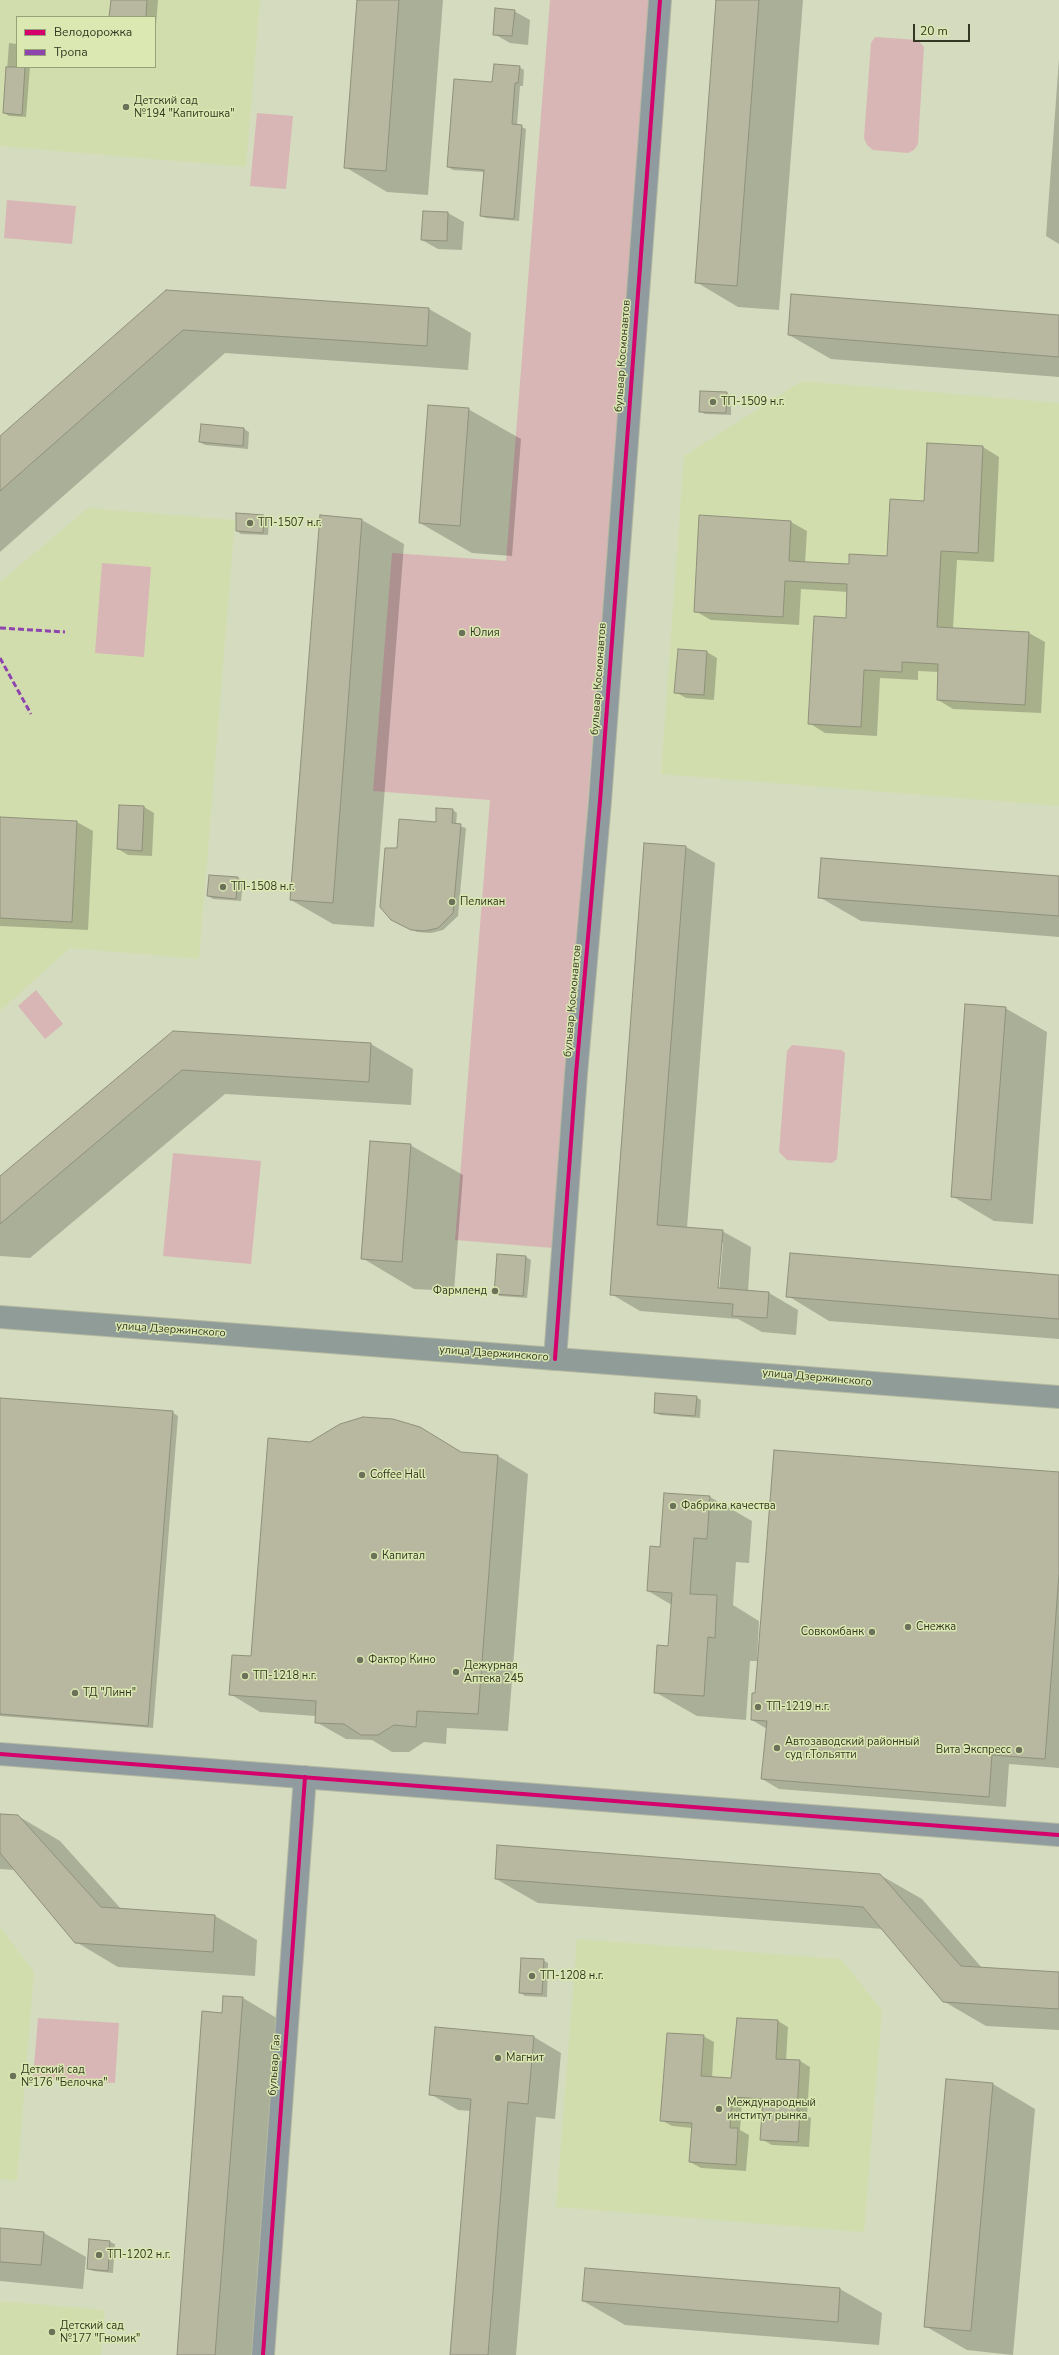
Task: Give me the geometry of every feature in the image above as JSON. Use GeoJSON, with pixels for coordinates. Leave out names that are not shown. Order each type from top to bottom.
{"type":"FeatureCollection","features":[{"type":"Feature","properties":{"kind":"main road","name":"улица Дзержинского"},"geometry":{"type":"LineString","coordinates":[[0,1317],[1059,1397]]}},
{"type":"Feature","properties":{"kind":"street","name":"бульвар Космонавтов"},"geometry":{"type":"LineString","coordinates":[[555,1359],[576,1074],[599,814],[660,0]]}},
{"type":"Feature","properties":{"kind":"street"},"geometry":{"type":"LineString","coordinates":[[0,1754],[1059,1835]]}},
{"type":"Feature","properties":{"kind":"street","name":"бульвар Гая"},"geometry":{"type":"LineString","coordinates":[[263,2355],[305,1777]]}},
{"type":"Feature","properties":{"kind":"shaded area","name":"Детский сад №194 \"Капитошка\""},"geometry":{"type":"Polygon","coordinates":[[[0,0],[260,0],[246,167],[0,146],[0,0]]]}},
{"type":"Feature","properties":{"kind":"shaded area"},"geometry":{"type":"Polygon","coordinates":[[[550,0],[650,0],[553,1248],[455,1240],[490,800],[373,791],[392,553],[506,561],[550,0]]]}},
{"type":"Feature","properties":{"kind":"shaded area"},"geometry":{"type":"Polygon","coordinates":[[[875,37],[918,40],[924,47],[918,144],[914,150],[908,153],[873,150],[867,145],[864,138],[871,43],[875,37]]]}},
{"type":"Feature","properties":{"kind":"shaded area"},"geometry":{"type":"Polygon","coordinates":[[[257,113],[293,116],[286,189],[250,186],[257,113]]]}},
{"type":"Feature","properties":{"kind":"shaded area"},"geometry":{"type":"Polygon","coordinates":[[[7,200],[76,206],[72,244],[4,238],[7,200]]]}},
{"type":"Feature","properties":{"kind":"shaded area"},"geometry":{"type":"Polygon","coordinates":[[[802,381],[1059,403],[1059,806],[661,774],[684,456],[802,381]]]}},
{"type":"Feature","properties":{"kind":"shaded area"},"geometry":{"type":"Polygon","coordinates":[[[88,508],[235,520],[199,959],[70,948],[0,1011],[0,582],[88,508]]]}},
{"type":"Feature","properties":{"kind":"shaded area"},"geometry":{"type":"Polygon","coordinates":[[[102,563],[151,567],[144,657],[95,653],[102,563]]]}},
{"type":"Feature","properties":{"kind":"shaded area"},"geometry":{"type":"Polygon","coordinates":[[[36,990],[63,1024],[45,1039],[18,1006],[36,990]]]}},
{"type":"Feature","properties":{"kind":"shaded area"},"geometry":{"type":"Polygon","coordinates":[[[792,1045],[841,1050],[845,1053],[837,1159],[832,1163],[787,1160],[779,1152],[787,1051],[792,1045]]]}},
{"type":"Feature","properties":{"kind":"shaded area"},"geometry":{"type":"Polygon","coordinates":[[[173,1153],[261,1161],[251,1264],[163,1256],[173,1153]]]}},
{"type":"Feature","properties":{"kind":"shaded area","name":"Детский сад №176 \"Белочка\""},"geometry":{"type":"Polygon","coordinates":[[[0,1927],[34,1972],[17,2181],[0,2179],[0,1927]]]}},
{"type":"Feature","properties":{"kind":"shaded area","name":"Международный институт рынка"},"geometry":{"type":"Polygon","coordinates":[[[577,1939],[841,1959],[882,2010],[864,2232],[556,2207],[577,1939]]]}},
{"type":"Feature","properties":{"kind":"shaded area"},"geometry":{"type":"Polygon","coordinates":[[[38,2018],[119,2023],[115,2083],[33,2078],[38,2018]]]}},
{"type":"Feature","properties":{"kind":"shaded area","name":"Детский сад №177 \"Гномик\""},"geometry":{"type":"Polygon","coordinates":[[[0,2301],[105,2310],[101,2355],[0,2355],[0,2301]]]}},
{"type":"Feature","properties":{"kind":"building"},"geometry":{"type":"Polygon","coordinates":[[[111,0],[147,0],[146,16],[109,16],[111,0]]]}},
{"type":"Feature","properties":{"kind":"building"},"geometry":{"type":"Polygon","coordinates":[[[357,0],[399,0],[386,171],[344,168],[357,0]]]}},
{"type":"Feature","properties":{"kind":"building"},"geometry":{"type":"Polygon","coordinates":[[[716,0],[759,0],[737,286],[695,283],[716,0]]]}},
{"type":"Feature","properties":{"kind":"building"},"geometry":{"type":"Polygon","coordinates":[[[495,8],[515,10],[512,36],[493,35],[495,8]]]}},
{"type":"Feature","properties":{"kind":"building"},"geometry":{"type":"Polygon","coordinates":[[[494,64],[520,66],[518,83],[515,83],[512,124],[522,125],[514,219],[480,216],[484,170],[447,167],[454,79],[492,82],[494,64]]]}},
{"type":"Feature","properties":{"kind":"building"},"geometry":{"type":"Polygon","coordinates":[[[6,67],[25,68],[22,115],[3,113],[6,67]]]}},
{"type":"Feature","properties":{"kind":"building"},"geometry":{"type":"Polygon","coordinates":[[[423,211],[448,212],[447,241],[421,240],[423,211]]]}},
{"type":"Feature","properties":{"kind":"building"},"geometry":{"type":"Polygon","coordinates":[[[166,290],[429,308],[427,346],[183,330],[0,491],[0,436],[166,290]]]}},
{"type":"Feature","properties":{"kind":"building"},"geometry":{"type":"Polygon","coordinates":[[[791,294],[1059,315],[1059,357],[788,335],[791,294]]]}},
{"type":"Feature","properties":{"kind":"building","name":"ТП-1509 н.г."},"geometry":{"type":"Polygon","coordinates":[[[700,391],[727,392],[726,413],[699,412],[700,391]]]}},
{"type":"Feature","properties":{"kind":"building"},"geometry":{"type":"Polygon","coordinates":[[[428,405],[469,408],[460,526],[419,523],[428,405]]]}},
{"type":"Feature","properties":{"kind":"building"},"geometry":{"type":"Polygon","coordinates":[[[201,424],[244,428],[243,446],[199,442],[201,424]]]}},
{"type":"Feature","properties":{"kind":"building"},"geometry":{"type":"Polygon","coordinates":[[[927,443],[983,446],[978,553],[941,551],[937,627],[1029,632],[1025,705],[937,700],[938,664],[902,662],[902,672],[864,670],[861,727],[808,724],[814,616],[846,618],[847,584],[785,581],[783,617],[694,612],[699,515],[791,521],[789,561],[849,564],[849,554],[887,556],[890,499],[924,501],[927,443]]]}},
{"type":"Feature","properties":{"kind":"building","name":"ТП-1507 н.г."},"geometry":{"type":"Polygon","coordinates":[[[236,513],[264,515],[263,533],[236,531],[236,513]]]}},
{"type":"Feature","properties":{"kind":"building"},"geometry":{"type":"Polygon","coordinates":[[[320,515],[362,519],[333,903],[290,900],[320,515]]]}},
{"type":"Feature","properties":{"kind":"building"},"geometry":{"type":"Polygon","coordinates":[[[678,649],[707,651],[704,695],[674,693],[678,649]]]}},
{"type":"Feature","properties":{"kind":"building"},"geometry":{"type":"Polygon","coordinates":[[[119,805],[144,806],[142,851],[117,849],[119,805]]]}},
{"type":"Feature","properties":{"kind":"building"},"geometry":{"type":"Polygon","coordinates":[[[436,808],[453,809],[452,823],[461,824],[453,913],[438,928],[425,931],[411,930],[391,920],[380,907],[385,848],[397,848],[399,819],[436,822],[436,808]]]}},
{"type":"Feature","properties":{"kind":"building"},"geometry":{"type":"Polygon","coordinates":[[[0,817],[77,821],[72,922],[0,918],[0,817]]]}},
{"type":"Feature","properties":{"kind":"building"},"geometry":{"type":"Polygon","coordinates":[[[644,843],[686,846],[657,1225],[723,1230],[718,1288],[769,1292],[767,1318],[732,1316],[733,1304],[610,1295],[644,843]]]}},
{"type":"Feature","properties":{"kind":"building"},"geometry":{"type":"Polygon","coordinates":[[[821,858],[1059,876],[1059,916],[818,898],[821,858]]]}},
{"type":"Feature","properties":{"kind":"building","name":"ТП-1508 н.г."},"geometry":{"type":"Polygon","coordinates":[[[209,875],[238,877],[236,899],[207,896],[209,875]]]}},
{"type":"Feature","properties":{"kind":"building"},"geometry":{"type":"Polygon","coordinates":[[[965,1004],[1006,1007],[991,1200],[951,1197],[965,1004]]]}},
{"type":"Feature","properties":{"kind":"building"},"geometry":{"type":"Polygon","coordinates":[[[173,1031],[371,1043],[369,1082],[182,1070],[0,1224],[0,1176],[173,1031]]]}},
{"type":"Feature","properties":{"kind":"building"},"geometry":{"type":"Polygon","coordinates":[[[370,1141],[411,1144],[402,1262],[361,1259],[370,1141]]]}},
{"type":"Feature","properties":{"kind":"building"},"geometry":{"type":"Polygon","coordinates":[[[790,1253],[1059,1275],[1059,1319],[786,1297],[790,1253]]]}},
{"type":"Feature","properties":{"kind":"building"},"geometry":{"type":"Polygon","coordinates":[[[497,1254],[526,1256],[523,1296],[494,1294],[497,1254]]]}},
{"type":"Feature","properties":{"kind":"building"},"geometry":{"type":"Polygon","coordinates":[[[655,1393],[697,1396],[695,1416],[654,1413],[655,1393]]]}},
{"type":"Feature","properties":{"kind":"building"},"geometry":{"type":"Polygon","coordinates":[[[0,1398],[173,1411],[148,1726],[0,1714],[0,1398]]]}},
{"type":"Feature","properties":{"kind":"building","name":"Капитал"},"geometry":{"type":"Polygon","coordinates":[[[363,1417],[393,1419],[420,1427],[461,1452],[498,1455],[478,1714],[417,1711],[416,1727],[394,1725],[378,1735],[361,1735],[344,1724],[315,1723],[316,1701],[229,1695],[232,1655],[251,1656],[268,1438],[310,1442],[340,1424],[363,1417]]]}},
{"type":"Feature","properties":{"kind":"building","name":"Снежка"},"geometry":{"type":"Polygon","coordinates":[[[774,1450],[1059,1472],[1059,1574],[1045,1759],[992,1755],[989,1797],[761,1779],[767,1721],[751,1720],[752,1693],[755,1693],[774,1450]]]}},
{"type":"Feature","properties":{"kind":"building"},"geometry":{"type":"Polygon","coordinates":[[[664,1493],[710,1496],[707,1539],[694,1538],[690,1594],[717,1595],[715,1638],[708,1637],[704,1696],[654,1693],[657,1645],[668,1646],[672,1593],[647,1591],[650,1546],[660,1547],[664,1493]]]}},
{"type":"Feature","properties":{"kind":"building"},"geometry":{"type":"Polygon","coordinates":[[[0,1814],[18,1815],[101,1907],[215,1915],[213,1952],[75,1943],[0,1853],[0,1814]]]}},
{"type":"Feature","properties":{"kind":"building"},"geometry":{"type":"Polygon","coordinates":[[[497,1845],[880,1874],[961,1966],[1059,1972],[1059,2009],[943,2002],[863,1907],[495,1879],[497,1845]]]}},
{"type":"Feature","properties":{"kind":"building","name":"ТП-1208 н.г."},"geometry":{"type":"Polygon","coordinates":[[[521,1958],[544,1959],[542,1994],[519,1993],[521,1958]]]}},
{"type":"Feature","properties":{"kind":"building"},"geometry":{"type":"Polygon","coordinates":[[[223,1996],[243,1997],[215,2355],[177,2355],[202,2011],[222,2013],[223,1996]]]}},
{"type":"Feature","properties":{"kind":"building"},"geometry":{"type":"Polygon","coordinates":[[[737,2018],[778,2020],[776,2059],[800,2060],[797,2111],[800,2111],[798,2142],[760,2140],[763,2099],[732,2097],[730,2128],[738,2128],[736,2165],[689,2162],[692,2123],[660,2121],[667,2033],[704,2035],[701,2076],[731,2078],[737,2018]]]}},
{"type":"Feature","properties":{"kind":"building"},"geometry":{"type":"Polygon","coordinates":[[[435,2027],[534,2036],[528,2104],[508,2102],[488,2355],[450,2355],[471,2099],[429,2095],[435,2027]]]}},
{"type":"Feature","properties":{"kind":"building"},"geometry":{"type":"Polygon","coordinates":[[[946,2079],[993,2083],[971,2331],[924,2327],[946,2079]]]}},
{"type":"Feature","properties":{"kind":"building"},"geometry":{"type":"Polygon","coordinates":[[[0,2228],[44,2232],[41,2265],[0,2262],[0,2228]]]}},
{"type":"Feature","properties":{"kind":"building","name":"ТП-1202 н.г."},"geometry":{"type":"Polygon","coordinates":[[[89,2239],[110,2241],[108,2271],[87,2269],[89,2239]]]}},
{"type":"Feature","properties":{"kind":"building"},"geometry":{"type":"Polygon","coordinates":[[[585,2268],[840,2288],[838,2322],[582,2301],[585,2268]]]}},
{"type":"Feature","properties":{"kind":"marked path"},"geometry":{"type":"LineString","coordinates":[[0,628],[65,632]]}},
{"type":"Feature","properties":{"kind":"marked path"},"geometry":{"type":"LineString","coordinates":[[0,658],[31,714]]}},
{"type":"Feature","properties":{"kind":"cycle path"},"geometry":{"type":"LineString","coordinates":[[555,1359],[576,1074],[600,801],[660,0]]}},
{"type":"Feature","properties":{"kind":"cycle path"},"geometry":{"type":"LineString","coordinates":[[0,1754],[1059,1835]]}},
{"type":"Feature","properties":{"kind":"cycle path"},"geometry":{"type":"LineString","coordinates":[[263,2355],[305,1777]]}},
{"type":"Feature","properties":{"kind":"place","name":"Детский сад №194 \"Капитошка\""},"geometry":{"type":"Point","coordinates":[126,107]}},
{"type":"Feature","properties":{"kind":"place","name":"ТП-1509 н.г."},"geometry":{"type":"Point","coordinates":[713,402]}},
{"type":"Feature","properties":{"kind":"place","name":"ТП-1507 н.г."},"geometry":{"type":"Point","coordinates":[250,523]}},
{"type":"Feature","properties":{"kind":"place","name":"Юлия"},"geometry":{"type":"Point","coordinates":[462,633]}},
{"type":"Feature","properties":{"kind":"place","name":"ТП-1508 н.г."},"geometry":{"type":"Point","coordinates":[223,887]}},
{"type":"Feature","properties":{"kind":"place","name":"Пеликан"},"geometry":{"type":"Point","coordinates":[452,902]}},
{"type":"Feature","properties":{"kind":"place","name":"Фармленд"},"geometry":{"type":"Point","coordinates":[495,1291]}},
{"type":"Feature","properties":{"kind":"place","name":"Coffee Hall"},"geometry":{"type":"Point","coordinates":[362,1475]}},
{"type":"Feature","properties":{"kind":"place","name":"Фабрика качества"},"geometry":{"type":"Point","coordinates":[673,1506]}},
{"type":"Feature","properties":{"kind":"place","name":"Капитал"},"geometry":{"type":"Point","coordinates":[374,1556]}},
{"type":"Feature","properties":{"kind":"place","name":"Снежка"},"geometry":{"type":"Point","coordinates":[908,1627]}},
{"type":"Feature","properties":{"kind":"place","name":"Совкомбанк"},"geometry":{"type":"Point","coordinates":[872,1632]}},
{"type":"Feature","properties":{"kind":"place","name":"Фактор Кино"},"geometry":{"type":"Point","coordinates":[360,1660]}},
{"type":"Feature","properties":{"kind":"place","name":"Дежурная Аптека 245"},"geometry":{"type":"Point","coordinates":[456,1672]}},
{"type":"Feature","properties":{"kind":"place","name":"ТП-1218 н.г."},"geometry":{"type":"Point","coordinates":[245,1676]}},
{"type":"Feature","properties":{"kind":"place","name":"ТД \"Линн\""},"geometry":{"type":"Point","coordinates":[75,1693]}},
{"type":"Feature","properties":{"kind":"place","name":"ТП-1219 н.г."},"geometry":{"type":"Point","coordinates":[758,1707]}},
{"type":"Feature","properties":{"kind":"place","name":"Автозаводский районный суд г.Тольятти"},"geometry":{"type":"Point","coordinates":[777,1748]}},
{"type":"Feature","properties":{"kind":"place","name":"Вита Экспресс"},"geometry":{"type":"Point","coordinates":[1019,1750]}},
{"type":"Feature","properties":{"kind":"place","name":"ТП-1208 н.г."},"geometry":{"type":"Point","coordinates":[532,1976]}},
{"type":"Feature","properties":{"kind":"place","name":"Магнит"},"geometry":{"type":"Point","coordinates":[498,2058]}},
{"type":"Feature","properties":{"kind":"place","name":"Детский сад №176 \"Белочка\""},"geometry":{"type":"Point","coordinates":[13,2076]}},
{"type":"Feature","properties":{"kind":"place","name":"Международный институт рынка"},"geometry":{"type":"Point","coordinates":[719,2109]}},
{"type":"Feature","properties":{"kind":"place","name":"ТП-1202 н.г."},"geometry":{"type":"Point","coordinates":[99,2255]}},
{"type":"Feature","properties":{"kind":"place","name":"Детский сад №177 \"Гномик\""},"geometry":{"type":"Point","coordinates":[52,2332]}}]}
